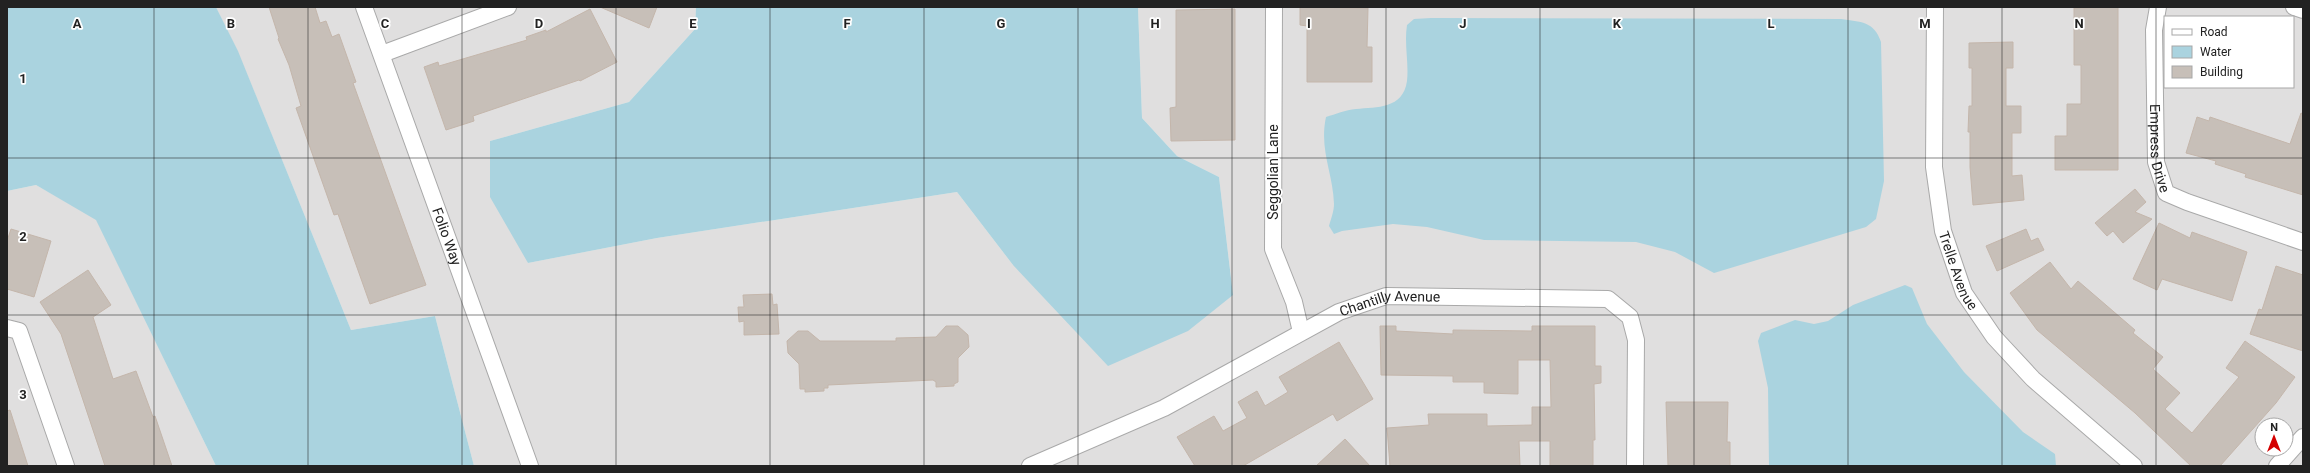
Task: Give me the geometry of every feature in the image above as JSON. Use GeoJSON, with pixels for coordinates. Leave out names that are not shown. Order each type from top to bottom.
{"type":"FeatureCollection","features":[{"type":"Feature","properties":{"kind":"street","name":"Folio Way"},"geometry":{"type":"LineString","coordinates":[[364,7],[530,466]]}},
{"type":"Feature","properties":{"kind":"street"},"geometry":{"type":"LineString","coordinates":[[382,54],[508,7]]}},
{"type":"Feature","properties":{"kind":"street","name":"Seggolian Lane"},"geometry":{"type":"LineString","coordinates":[[1274,7],[1273,249],[1294,302],[1300,332]]}},
{"type":"Feature","properties":{"kind":"street","name":"Trelle Avenue"},"geometry":{"type":"LineString","coordinates":[[1935,7],[1934,167],[1942,231],[1964,293],[1994,337],[2033,379],[2134,466]]}},
{"type":"Feature","properties":{"kind":"street","name":"Empress Drive"},"geometry":{"type":"LineString","coordinates":[[2158,7],[2154,30],[2156,162],[2166,193],[2187,202],[2303,242]]}},
{"type":"Feature","properties":{"kind":"street"},"geometry":{"type":"LineString","coordinates":[[2294,7],[2303,10]]}},
{"type":"Feature","properties":{"kind":"street","name":"Chantilly Avenue"},"geometry":{"type":"LineString","coordinates":[[1030,466],[1164,408],[1300,332],[1339,312],[1386,296],[1608,299],[1630,317],[1636,340],[1635,466]]}},
{"type":"Feature","properties":{"kind":"street"},"geometry":{"type":"LineString","coordinates":[[7,328],[19,330],[66,466]]}},
{"type":"Feature","properties":{"kind":"street"},"geometry":{"type":"LineString","coordinates":[[2278,466],[2303,437]]}},
{"type":"Feature","properties":{"kind":"shaded area"},"geometry":{"type":"Polygon","coordinates":[[[216,7],[696,7],[695,29],[629,102],[490,141],[528,263],[657,238],[957,192],[1013,265],[1233,295],[1219,177],[1177,156],[1142,118],[1138,7],[2303,7],[2303,466],[474,466],[435,316],[351,330],[238,52],[216,7]]]}},
{"type":"Feature","properties":{"kind":"shaded area"},"geometry":{"type":"Polygon","coordinates":[[[36,185],[96,219],[216,466],[7,466],[7,191],[36,185]]]}},
{"type":"Feature","properties":{"kind":"water"},"geometry":{"type":"Polygon","coordinates":[[[7,7],[216,7],[238,51],[351,330],[435,316],[474,466],[216,466],[96,220],[36,185],[7,191],[7,7]]]}},
{"type":"Feature","properties":{"kind":"water"},"geometry":{"type":"Polygon","coordinates":[[[696,7],[1138,7],[1142,118],[1177,156],[1219,177],[1233,295],[1188,331],[1108,366],[1013,265],[957,192],[657,238],[528,263],[490,197],[490,141],[629,102],[695,29],[696,7]]]}},
{"type":"Feature","properties":{"kind":"water"},"geometry":{"type":"Polygon","coordinates":[[[1414,19],[1841,19],[1861,22],[1871,26],[1875,30],[1881,42],[1884,181],[1876,219],[1866,227],[1714,273],[1675,252],[1636,242],[1484,240],[1427,227],[1393,224],[1342,231],[1334,234],[1329,226],[1334,204],[1325,151],[1324,129],[1326,117],[1348,110],[1380,107],[1395,102],[1405,90],[1407,81],[1407,25],[1414,19]]]}},
{"type":"Feature","properties":{"kind":"water"},"geometry":{"type":"Polygon","coordinates":[[[1905,285],[1912,288],[1927,324],[1964,372],[2023,432],[2055,454],[2056,466],[1769,466],[1768,388],[1758,341],[1761,333],[1795,320],[1814,324],[1828,321],[1853,305],[1905,285]]]}},
{"type":"Feature","properties":{"kind":"building"},"geometry":{"type":"Polygon","coordinates":[[[269,7],[315,7],[320,23],[326,21],[332,37],[339,34],[356,82],[353,83],[426,285],[370,304],[338,214],[334,215],[296,108],[301,106],[289,65],[278,39],[279,38],[269,7]]]}},
{"type":"Feature","properties":{"kind":"building"},"geometry":{"type":"Polygon","coordinates":[[[600,7],[657,7],[649,28],[600,7]]]}},
{"type":"Feature","properties":{"kind":"building"},"geometry":{"type":"Polygon","coordinates":[[[1300,7],[1368,8],[1367,47],[1372,47],[1372,82],[1307,82],[1307,26],[1300,25],[1300,7]]]}},
{"type":"Feature","properties":{"kind":"building"},"geometry":{"type":"Polygon","coordinates":[[[2118,7],[2118,170],[2055,170],[2055,136],[2067,136],[2067,104],[2081,104],[2081,65],[2074,65],[2074,8],[2118,7]]]}},
{"type":"Feature","properties":{"kind":"building"},"geometry":{"type":"Polygon","coordinates":[[[590,9],[617,62],[580,81],[579,80],[473,116],[474,121],[446,130],[424,67],[438,62],[439,66],[527,40],[526,37],[546,30],[546,32],[590,9]]]}},
{"type":"Feature","properties":{"kind":"building"},"geometry":{"type":"Polygon","coordinates":[[[1235,9],[1235,140],[1171,141],[1170,108],[1176,107],[1176,10],[1235,9]]]}},
{"type":"Feature","properties":{"kind":"building"},"geometry":{"type":"Polygon","coordinates":[[[2013,42],[2013,68],[2006,68],[2006,106],[2021,106],[2021,133],[2012,133],[2012,176],[2022,175],[2024,200],[1973,205],[1970,167],[1970,132],[1968,132],[1969,106],[1972,106],[1972,68],[1969,68],[1969,43],[2013,42]]]}},
{"type":"Feature","properties":{"kind":"building"},"geometry":{"type":"Polygon","coordinates":[[[2301,113],[2303,114],[2303,195],[2245,177],[2246,174],[2215,164],[2216,161],[2186,153],[2197,117],[2209,121],[2210,117],[2290,144],[2301,113]]]}},
{"type":"Feature","properties":{"kind":"building"},"geometry":{"type":"Polygon","coordinates":[[[2135,189],[2146,202],[2135,212],[2152,219],[2123,243],[2113,231],[2107,236],[2095,223],[2135,189]]]}},
{"type":"Feature","properties":{"kind":"building"},"geometry":{"type":"Polygon","coordinates":[[[2159,223],[2190,238],[2192,232],[2247,252],[2232,301],[2162,279],[2157,290],[2133,279],[2159,223]]]}},
{"type":"Feature","properties":{"kind":"building"},"geometry":{"type":"Polygon","coordinates":[[[11,229],[51,241],[34,297],[7,289],[7,241],[11,229]]]}},
{"type":"Feature","properties":{"kind":"building"},"geometry":{"type":"Polygon","coordinates":[[[2026,229],[2031,241],[2038,238],[2044,250],[1997,271],[1986,246],[2026,229]]]}},
{"type":"Feature","properties":{"kind":"building"},"geometry":{"type":"Polygon","coordinates":[[[2050,262],[2071,289],[2078,281],[2135,330],[2133,333],[2163,357],[2153,369],[2180,393],[2165,409],[2192,433],[2239,377],[2226,368],[2245,341],[2295,377],[2264,417],[2254,417],[2254,428],[2220,466],[2191,466],[2135,413],[2037,330],[2010,293],[2050,262]]]}},
{"type":"Feature","properties":{"kind":"building"},"geometry":{"type":"Polygon","coordinates":[[[2276,266],[2303,275],[2303,351],[2250,334],[2259,309],[2262,310],[2276,266]]]}},
{"type":"Feature","properties":{"kind":"building"},"geometry":{"type":"Polygon","coordinates":[[[88,270],[111,305],[93,317],[113,379],[136,371],[153,417],[155,416],[172,466],[105,466],[61,334],[40,302],[88,270]]]}},
{"type":"Feature","properties":{"kind":"building"},"geometry":{"type":"Polygon","coordinates":[[[772,294],[773,305],[777,304],[779,334],[744,335],[744,321],[739,322],[738,307],[744,307],[743,295],[772,294]]]}},
{"type":"Feature","properties":{"kind":"building"},"geometry":{"type":"Polygon","coordinates":[[[946,326],[958,326],[968,335],[969,347],[958,358],[958,382],[954,384],[954,386],[936,387],[936,382],[933,380],[828,385],[828,388],[824,388],[824,391],[805,392],[805,389],[800,389],[799,364],[788,353],[787,341],[798,331],[808,331],[820,341],[896,341],[896,338],[936,337],[946,326]]]}},
{"type":"Feature","properties":{"kind":"building"},"geometry":{"type":"Polygon","coordinates":[[[1380,326],[1396,326],[1396,331],[1453,334],[1453,330],[1532,331],[1532,326],[1595,326],[1595,366],[1601,366],[1601,383],[1594,384],[1595,440],[1593,440],[1593,466],[1550,466],[1550,441],[1519,441],[1520,466],[1390,466],[1387,428],[1429,425],[1428,414],[1487,414],[1487,426],[1532,425],[1532,407],[1551,407],[1550,360],[1518,360],[1518,394],[1484,393],[1484,382],[1453,382],[1453,376],[1381,375],[1380,326]]]}},
{"type":"Feature","properties":{"kind":"building"},"geometry":{"type":"Polygon","coordinates":[[[1339,342],[1373,399],[1337,421],[1333,414],[1243,466],[1195,466],[1177,437],[1214,416],[1223,431],[1247,418],[1238,402],[1257,391],[1265,406],[1288,392],[1279,377],[1339,342]]]}},
{"type":"Feature","properties":{"kind":"building"},"geometry":{"type":"Polygon","coordinates":[[[1666,402],[1728,402],[1727,442],[1730,442],[1730,466],[1668,466],[1666,402]]]}},
{"type":"Feature","properties":{"kind":"building"},"geometry":{"type":"Polygon","coordinates":[[[10,410],[28,466],[7,466],[7,411],[10,410]]]}},
{"type":"Feature","properties":{"kind":"building"},"geometry":{"type":"Polygon","coordinates":[[[1345,439],[1370,466],[1316,466],[1345,439]]]}}]}
